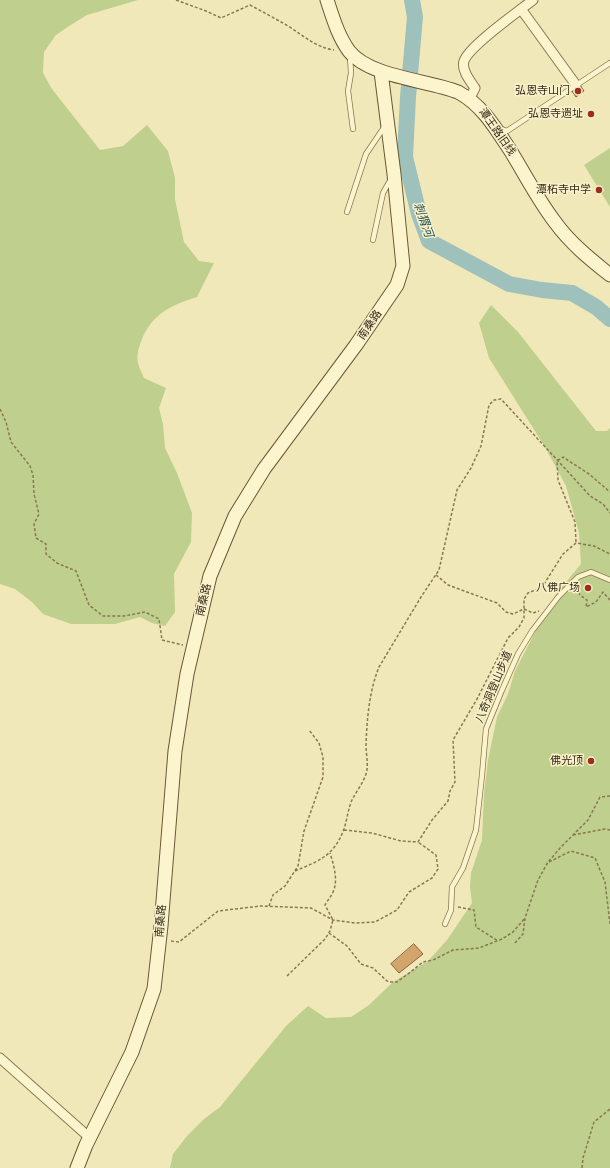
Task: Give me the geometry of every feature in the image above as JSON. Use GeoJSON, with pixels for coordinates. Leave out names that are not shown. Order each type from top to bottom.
{"type":"FeatureCollection","features":[{"type":"Feature","properties":{"kind":"street","name":"潭王路旧线"},"geometry":{"type":"LineString","coordinates":[[327,0],[339,34],[350,52],[366,65],[384,72],[436,85],[458,92],[470,98],[486,114],[496,128],[555,223],[582,252],[610,275]]}},
{"type":"Feature","properties":{"kind":"street"},"geometry":{"type":"LineString","coordinates":[[470,98],[475,88],[464,72],[464,61],[471,50],[533,0]]}},
{"type":"Feature","properties":{"kind":"street"},"geometry":{"type":"LineString","coordinates":[[521,9],[576,85]]}},
{"type":"Feature","properties":{"kind":"street","name":"南桑路"},"geometry":{"type":"LineString","coordinates":[[77,1168],[132,1052],[154,989],[175,751],[187,674],[210,576],[235,516],[264,469],[356,345],[397,284],[403,266],[394,174],[387,123],[384,72]]}},
{"type":"Feature","properties":{"kind":"street"},"geometry":{"type":"LineString","coordinates":[[0,1058],[90,1138]]}},
{"type":"Feature","properties":{"kind":"lane"},"geometry":{"type":"LineString","coordinates":[[350,52],[352,73],[349,97],[352,129]]}},
{"type":"Feature","properties":{"kind":"lane"},"geometry":{"type":"LineString","coordinates":[[496,128],[507,131],[610,63]]}},
{"type":"Feature","properties":{"kind":"lane"},"geometry":{"type":"LineString","coordinates":[[347,212],[366,154],[387,123]]}},
{"type":"Feature","properties":{"kind":"lane"},"geometry":{"type":"LineString","coordinates":[[373,240],[383,193],[394,174]]}},
{"type":"Feature","properties":{"kind":"lane","name":"八奇洞登山步道"},"geometry":{"type":"LineString","coordinates":[[445,924],[451,910],[452,887],[463,868],[476,830],[486,729],[518,654],[532,631],[559,596],[578,577],[591,572],[610,580]]}},
{"type":"Feature","properties":{"kind":"path"},"geometry":{"type":"LineString","coordinates":[[176,0],[221,18],[250,5],[323,48],[350,52]]}},
{"type":"Feature","properties":{"kind":"path"},"geometry":{"type":"LineString","coordinates":[[295,870],[322,860],[330,854],[344,830],[352,801],[364,779],[367,769],[367,720],[374,680],[379,667],[439,570],[457,490],[471,468],[481,446],[489,406],[494,400],[501,399],[590,496],[603,504],[610,513]]}},
{"type":"Feature","properties":{"kind":"path"},"geometry":{"type":"LineString","coordinates":[[0,409],[6,422],[11,442],[30,466],[33,476],[34,494],[39,514],[34,524],[36,538],[46,544],[46,554],[57,562],[76,571],[89,605],[103,616],[124,616],[145,612],[159,619],[162,640],[193,648]]}},
{"type":"Feature","properties":{"kind":"path"},"geometry":{"type":"LineString","coordinates":[[557,461],[563,457],[589,474],[610,492]]}},
{"type":"Feature","properties":{"kind":"path"},"geometry":{"type":"LineString","coordinates":[[557,461],[558,480],[575,522],[576,543]]}},
{"type":"Feature","properties":{"kind":"path"},"geometry":{"type":"LineString","coordinates":[[418,842],[432,820],[448,801],[454,782],[453,740],[508,638],[524,618],[524,598],[528,593],[544,584],[563,554],[576,543],[594,546],[610,554]]}},
{"type":"Feature","properties":{"kind":"path"},"geometry":{"type":"LineString","coordinates":[[436,575],[448,585],[497,603],[506,612],[513,614],[524,609],[533,613],[551,607]]}},
{"type":"Feature","properties":{"kind":"path"},"geometry":{"type":"LineString","coordinates":[[572,582],[580,595],[587,600],[586,607],[596,602],[603,592],[610,600]]}},
{"type":"Feature","properties":{"kind":"path"},"geometry":{"type":"LineString","coordinates":[[269,906],[273,895],[285,886],[298,866],[304,831],[323,778],[324,756],[319,743],[309,730]]}},
{"type":"Feature","properties":{"kind":"path"},"geometry":{"type":"LineString","coordinates":[[515,943],[523,934],[525,918],[538,880],[548,862],[588,820],[600,797],[610,796]]}},
{"type":"Feature","properties":{"kind":"path"},"geometry":{"type":"LineString","coordinates":[[573,835],[605,829],[610,830]]}},
{"type":"Feature","properties":{"kind":"path"},"geometry":{"type":"LineString","coordinates":[[159,940],[179,942],[218,911],[269,906],[311,908],[333,920],[355,923],[375,922],[397,910],[409,892],[432,878],[438,869],[436,855],[418,842],[401,841],[372,833],[344,830]]}},
{"type":"Feature","properties":{"kind":"path"},"geometry":{"type":"LineString","coordinates":[[548,862],[571,852],[595,858],[604,882],[610,924]]}},
{"type":"Feature","properties":{"kind":"path"},"geometry":{"type":"LineString","coordinates":[[287,976],[325,939],[329,933],[333,920],[325,904],[332,893],[335,884],[334,866],[330,854]]}},
{"type":"Feature","properties":{"kind":"path"},"geometry":{"type":"LineString","coordinates":[[451,905],[474,910],[476,927],[498,941]]}},
{"type":"Feature","properties":{"kind":"path"},"geometry":{"type":"LineString","coordinates":[[329,933],[347,946],[361,964],[373,968],[391,982],[397,982],[423,962],[433,960],[453,950],[479,948],[498,941],[513,932],[525,918]]}},
{"type":"Feature","properties":{"kind":"path"},"geometry":{"type":"LineString","coordinates":[[582,1168],[583,1158],[594,1122],[610,1109]]}},
{"type":"Feature","properties":{"kind":"green space"},"geometry":{"type":"Polygon","coordinates":[[[0,0],[138,0],[87,15],[56,35],[44,52],[43,73],[52,89],[100,150],[123,146],[147,125],[168,151],[175,178],[175,199],[184,242],[199,261],[214,263],[197,297],[179,303],[164,311],[146,330],[139,348],[137,360],[144,378],[166,388],[159,408],[163,424],[165,448],[177,473],[192,513],[191,542],[174,574],[175,612],[165,626],[152,623],[140,617],[115,624],[71,624],[43,614],[32,602],[15,589],[0,584],[0,0]]]}},
{"type":"Feature","properties":{"kind":"green space"},"geometry":{"type":"Polygon","coordinates":[[[610,148],[610,207],[584,165],[610,148]]]}},
{"type":"Feature","properties":{"kind":"green space"},"geometry":{"type":"Polygon","coordinates":[[[491,305],[518,332],[596,431],[607,431],[610,428],[610,1168],[170,1168],[173,1154],[187,1136],[204,1119],[220,1107],[286,1026],[308,1006],[326,1018],[351,1017],[369,1005],[393,982],[428,961],[447,940],[472,903],[470,887],[471,873],[482,840],[484,794],[488,760],[497,717],[508,694],[515,671],[546,611],[557,593],[581,564],[579,533],[566,486],[545,447],[489,358],[479,323],[491,305]]]}},
{"type":"Feature","properties":{"kind":"building","name":"弘恩寺山门"},"geometry":{"type":"Polygon","coordinates":[[[580,85],[584,91],[576,97],[572,91],[580,85]]]}},
{"type":"Feature","properties":{"kind":"building"},"geometry":{"type":"Polygon","coordinates":[[[414,944],[423,954],[399,973],[391,964],[414,944]]]}},
{"type":"Feature","properties":{"kind":"waterway","name":"刺猬河"},"geometry":{"type":"LineString","coordinates":[[412,0],[415,17],[408,97],[405,157],[419,214],[429,241],[509,284],[542,290],[572,293],[596,307],[610,319]]}},
{"type":"Feature","properties":{"kind":"place","name":"弘恩寺山门"},"geometry":{"type":"Point","coordinates":[578,91]}},
{"type":"Feature","properties":{"kind":"place","name":"弘恩寺遗址"},"geometry":{"type":"Point","coordinates":[591,114]}},
{"type":"Feature","properties":{"kind":"place","name":"潭柘寺中学"},"geometry":{"type":"Point","coordinates":[599,190]}},
{"type":"Feature","properties":{"kind":"place","name":"八佛广场"},"geometry":{"type":"Point","coordinates":[588,588]}},
{"type":"Feature","properties":{"kind":"place","name":"佛光顶"},"geometry":{"type":"Point","coordinates":[591,761]}}]}
